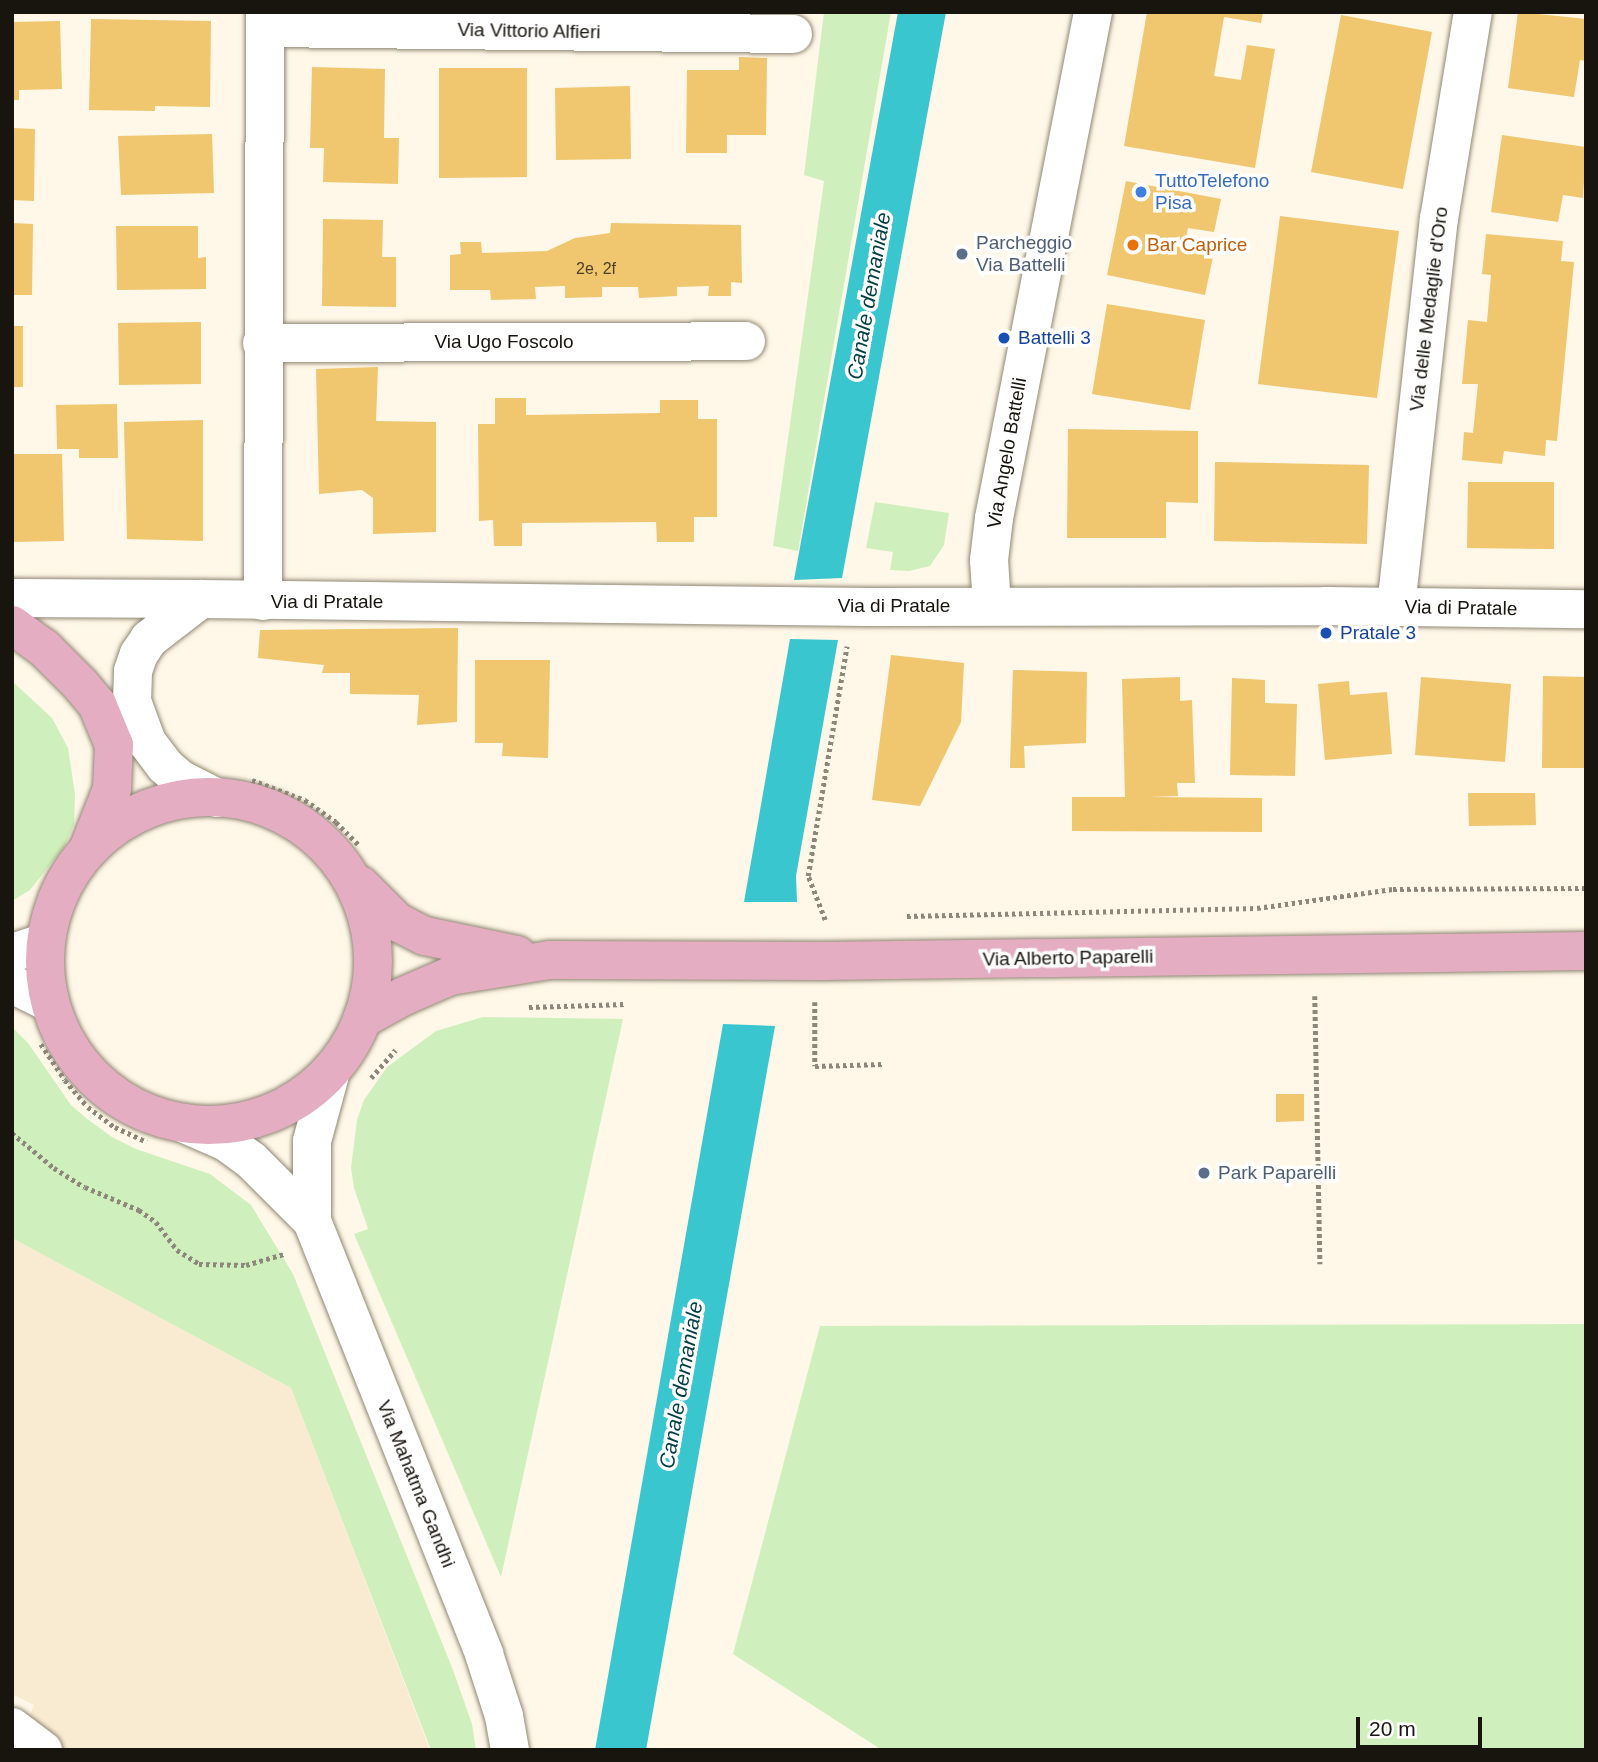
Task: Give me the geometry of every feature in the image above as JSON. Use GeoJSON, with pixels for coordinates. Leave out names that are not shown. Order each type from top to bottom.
{"type":"FeatureCollection","features":[{"type":"Feature","properties":{"kind":"main road"},"geometry":{"type":"LineString","coordinates":[[12,625],[44,648],[97,704],[114,745],[112,789],[86,853],[29,947],[44,973],[50,1003],[69,1049],[102,1087],[145,1113],[183,1123],[213,1125],[256,1118],[297,1100],[331,1071],[349,1046],[362,1019],[372,985],[372,939],[347,851],[276,811],[253,803],[231,788],[151,808],[116,826],[86,853]]}},
{"type":"Feature","properties":{"kind":"main road","name":"Via Alberto Paparelli"},"geometry":{"type":"LineString","coordinates":[[347,851],[379,906],[397,922],[447,943],[550,960],[822,961],[1586,951]]}},
{"type":"Feature","properties":{"kind":"main road","name":"Via Alberto Paparelli"},"geometry":{"type":"LineString","coordinates":[[362,1019],[404,996],[450,976],[550,960]]}},
{"type":"Feature","properties":{"kind":"street","name":"Via Angelo Battelli"},"geometry":{"type":"LineString","coordinates":[[992,606],[989,560],[994,518],[1093,12]]}},
{"type":"Feature","properties":{"kind":"street","name":"Via delle Medaglie d'Oro"},"geometry":{"type":"LineString","coordinates":[[1396,607],[1439,219],[1473,12]]}},
{"type":"Feature","properties":{"kind":"street","name":"Via Vittorio Alfieri"},"geometry":{"type":"LineString","coordinates":[[265,20],[793,34]]}},
{"type":"Feature","properties":{"kind":"street"},"geometry":{"type":"LineString","coordinates":[[263,601],[265,20]]}},
{"type":"Feature","properties":{"kind":"street","name":"Via Ugo Foscolo"},"geometry":{"type":"LineString","coordinates":[[262,343],[746,341]]}},
{"type":"Feature","properties":{"kind":"street","name":"Via di Pratale"},"geometry":{"type":"LineString","coordinates":[[12,597],[785,606],[848,620],[992,606],[1586,609]]}},
{"type":"Feature","properties":{"kind":"street"},"geometry":{"type":"LineString","coordinates":[[201,600],[157,630],[144,646],[133,671],[132,701],[148,742],[165,766],[180,779],[231,788]]}},
{"type":"Feature","properties":{"kind":"street"},"geometry":{"type":"LineString","coordinates":[[12,984],[50,1003]]}},
{"type":"Feature","properties":{"kind":"street","name":"Via Mahatma Gandhi"},"geometry":{"type":"LineString","coordinates":[[331,1071],[312,1141],[312,1221],[484,1654],[504,1716],[510,1750]]}},
{"type":"Feature","properties":{"kind":"street","name":"Via Mahatma Gandhi"},"geometry":{"type":"LineString","coordinates":[[183,1123],[226,1142],[251,1160],[312,1221]]}},
{"type":"Feature","properties":{"kind":"street"},"geometry":{"type":"LineString","coordinates":[[12,1727],[43,1750]]}},
{"type":"Feature","properties":{"kind":"path"},"geometry":{"type":"LineString","coordinates":[[825,917],[808,876],[848,620]]}},
{"type":"Feature","properties":{"kind":"path"},"geometry":{"type":"LineString","coordinates":[[231,788],[306,800],[337,822],[347,851]]}},
{"type":"Feature","properties":{"kind":"path"},"geometry":{"type":"LineString","coordinates":[[894,916],[1257,908],[1393,889],[1586,888]]}},
{"type":"Feature","properties":{"kind":"path"},"geometry":{"type":"LineString","coordinates":[[811,917],[839,917]]}},
{"type":"Feature","properties":{"kind":"path"},"geometry":{"type":"LineString","coordinates":[[1301,995],[1328,995]]}},
{"type":"Feature","properties":{"kind":"path"},"geometry":{"type":"LineString","coordinates":[[1315,995],[1320,1264]]}},
{"type":"Feature","properties":{"kind":"path"},"geometry":{"type":"LineString","coordinates":[[800,1003],[828,1003]]}},
{"type":"Feature","properties":{"kind":"path"},"geometry":{"type":"LineString","coordinates":[[814,1003],[815,1066],[883,1064]]}},
{"type":"Feature","properties":{"kind":"path"},"geometry":{"type":"LineString","coordinates":[[522,1007],[633,1004]]}},
{"type":"Feature","properties":{"kind":"path"},"geometry":{"type":"LineString","coordinates":[[366,1087],[397,1048]]}},
{"type":"Feature","properties":{"kind":"path"},"geometry":{"type":"LineString","coordinates":[[12,1133],[64,1175],[139,1210],[156,1222],[177,1250],[199,1264],[246,1265],[289,1252]]}},
{"type":"Feature","properties":{"kind":"shaded area"},"geometry":{"type":"Polygon","coordinates":[[[12,1238],[291,1388],[430,1750],[16,1750],[34,1705],[12,1694],[12,1238]]]}},
{"type":"Feature","properties":{"kind":"green space"},"geometry":{"type":"Polygon","coordinates":[[[824,12],[891,12],[798,551],[773,546],[824,181],[804,175],[824,12]]]}},
{"type":"Feature","properties":{"kind":"green space"},"geometry":{"type":"Polygon","coordinates":[[[875,502],[949,513],[944,545],[930,566],[909,571],[890,570],[893,552],[866,548],[875,502]]]}},
{"type":"Feature","properties":{"kind":"green space"},"geometry":{"type":"Polygon","coordinates":[[[12,681],[52,718],[68,748],[75,794],[74,824],[64,847],[30,890],[12,901],[12,681]]]}},
{"type":"Feature","properties":{"kind":"green space"},"geometry":{"type":"Polygon","coordinates":[[[483,1017],[623,1019],[501,1577],[354,1234],[368,1229],[354,1188],[351,1168],[357,1120],[364,1100],[387,1067],[436,1031],[483,1017]]]}},
{"type":"Feature","properties":{"kind":"green space"},"geometry":{"type":"Polygon","coordinates":[[[12,1027],[28,1043],[71,1105],[86,1118],[112,1137],[136,1149],[210,1174],[251,1205],[293,1274],[453,1670],[472,1724],[476,1750],[431,1750],[291,1388],[12,1238],[12,1027]]]}},
{"type":"Feature","properties":{"kind":"green space"},"geometry":{"type":"Polygon","coordinates":[[[1586,1324],[1586,1750],[882,1750],[733,1654],[820,1326],[1586,1324]]]}},
{"type":"Feature","properties":{"kind":"water","name":"Canale demaniale"},"geometry":{"type":"Polygon","coordinates":[[[898,12],[946,12],[842,578],[794,580],[898,12]]]}},
{"type":"Feature","properties":{"kind":"water"},"geometry":{"type":"Polygon","coordinates":[[[790,639],[838,640],[796,876],[797,902],[744,902],[790,639]]]}},
{"type":"Feature","properties":{"kind":"water","name":"Canale demaniale"},"geometry":{"type":"Polygon","coordinates":[[[723,1024],[775,1026],[646,1750],[595,1750],[723,1024]]]}},
{"type":"Feature","properties":{"kind":"building"},"geometry":{"type":"Polygon","coordinates":[[[1147,12],[1263,12],[1261,23],[1224,17],[1214,76],[1241,80],[1247,45],[1275,49],[1255,168],[1124,146],[1147,12]]]}},
{"type":"Feature","properties":{"kind":"building"},"geometry":{"type":"Polygon","coordinates":[[[1518,12],[1586,19],[1586,61],[1580,60],[1574,97],[1508,88],[1518,12]]]}},
{"type":"Feature","properties":{"kind":"building"},"geometry":{"type":"Polygon","coordinates":[[[1341,15],[1432,32],[1403,189],[1311,172],[1341,15]]]}},
{"type":"Feature","properties":{"kind":"building"},"geometry":{"type":"Polygon","coordinates":[[[91,19],[211,21],[210,107],[155,106],[155,111],[89,110],[91,19]]]}},
{"type":"Feature","properties":{"kind":"building"},"geometry":{"type":"Polygon","coordinates":[[[60,21],[62,89],[19,90],[19,100],[12,100],[12,22],[60,21]]]}},
{"type":"Feature","properties":{"kind":"building"},"geometry":{"type":"Polygon","coordinates":[[[739,57],[767,58],[766,135],[727,135],[727,153],[686,153],[687,70],[739,70],[739,57]]]}},
{"type":"Feature","properties":{"kind":"building"},"geometry":{"type":"Polygon","coordinates":[[[312,67],[385,69],[384,138],[399,138],[398,184],[323,182],[324,148],[310,148],[312,67]]]}},
{"type":"Feature","properties":{"kind":"building"},"geometry":{"type":"Polygon","coordinates":[[[439,68],[527,68],[527,177],[439,178],[439,68]]]}},
{"type":"Feature","properties":{"kind":"building"},"geometry":{"type":"Polygon","coordinates":[[[630,86],[631,159],[556,160],[555,88],[630,86]]]}},
{"type":"Feature","properties":{"kind":"building"},"geometry":{"type":"Polygon","coordinates":[[[12,128],[35,129],[34,201],[12,200],[12,128]]]}},
{"type":"Feature","properties":{"kind":"building"},"geometry":{"type":"Polygon","coordinates":[[[212,134],[214,193],[121,195],[118,136],[212,134]]]}},
{"type":"Feature","properties":{"kind":"building"},"geometry":{"type":"Polygon","coordinates":[[[1502,135],[1586,147],[1583,198],[1563,195],[1558,222],[1491,212],[1502,135]]]}},
{"type":"Feature","properties":{"kind":"building"},"geometry":{"type":"Polygon","coordinates":[[[1126,181],[1221,199],[1214,232],[1188,228],[1183,251],[1213,257],[1205,295],[1107,275],[1126,181]]]}},
{"type":"Feature","properties":{"kind":"building"},"geometry":{"type":"Polygon","coordinates":[[[1280,216],[1399,231],[1377,398],[1258,384],[1280,216]]]}},
{"type":"Feature","properties":{"kind":"building"},"geometry":{"type":"Polygon","coordinates":[[[323,219],[383,220],[382,257],[396,257],[396,307],[322,306],[323,219]]]}},
{"type":"Feature","properties":{"kind":"building"},"geometry":{"type":"Polygon","coordinates":[[[12,223],[33,224],[32,295],[12,295],[12,223]]]}},
{"type":"Feature","properties":{"kind":"building"},"geometry":{"type":"Polygon","coordinates":[[[611,223],[741,225],[742,283],[731,282],[731,296],[708,296],[709,286],[677,287],[677,296],[639,298],[638,287],[602,287],[602,297],[565,298],[565,286],[535,287],[536,299],[491,300],[490,290],[450,290],[450,255],[461,254],[460,242],[481,242],[482,253],[547,251],[575,238],[610,233],[611,223]]]}},
{"type":"Feature","properties":{"kind":"building"},"geometry":{"type":"Polygon","coordinates":[[[116,226],[198,226],[198,258],[206,257],[206,289],[117,290],[116,226]]]}},
{"type":"Feature","properties":{"kind":"building"},"geometry":{"type":"Polygon","coordinates":[[[1486,234],[1563,241],[1561,261],[1574,262],[1557,441],[1546,440],[1545,456],[1504,451],[1502,464],[1462,460],[1464,432],[1473,433],[1478,384],[1462,384],[1468,320],[1487,322],[1491,275],[1482,274],[1486,234]]]}},
{"type":"Feature","properties":{"kind":"building"},"geometry":{"type":"Polygon","coordinates":[[[1107,304],[1205,320],[1190,410],[1092,394],[1107,304]]]}},
{"type":"Feature","properties":{"kind":"building"},"geometry":{"type":"Polygon","coordinates":[[[201,322],[201,384],[119,385],[118,323],[201,322]]]}},
{"type":"Feature","properties":{"kind":"building"},"geometry":{"type":"Polygon","coordinates":[[[12,326],[23,326],[23,387],[12,387],[12,326]]]}},
{"type":"Feature","properties":{"kind":"building"},"geometry":{"type":"Polygon","coordinates":[[[378,367],[376,421],[436,422],[436,532],[373,534],[373,498],[362,490],[319,494],[316,369],[378,367]]]}},
{"type":"Feature","properties":{"kind":"building"},"geometry":{"type":"Polygon","coordinates":[[[495,398],[526,398],[526,415],[660,413],[660,400],[698,400],[698,419],[717,419],[717,517],[694,517],[694,542],[657,542],[656,522],[522,523],[522,546],[494,546],[493,520],[479,521],[478,424],[495,424],[495,398]]]}},
{"type":"Feature","properties":{"kind":"building"},"geometry":{"type":"Polygon","coordinates":[[[117,404],[118,458],[79,458],[79,449],[57,449],[56,405],[117,404]]]}},
{"type":"Feature","properties":{"kind":"building"},"geometry":{"type":"Polygon","coordinates":[[[203,420],[203,541],[127,539],[124,422],[203,420]]]}},
{"type":"Feature","properties":{"kind":"building"},"geometry":{"type":"Polygon","coordinates":[[[1068,429],[1198,431],[1198,503],[1166,502],[1166,538],[1067,538],[1068,429]]]}},
{"type":"Feature","properties":{"kind":"building"},"geometry":{"type":"Polygon","coordinates":[[[12,454],[62,454],[64,541],[12,542],[12,454]]]}},
{"type":"Feature","properties":{"kind":"building"},"geometry":{"type":"Polygon","coordinates":[[[1215,462],[1369,465],[1367,544],[1214,541],[1215,462]]]}},
{"type":"Feature","properties":{"kind":"building"},"geometry":{"type":"Polygon","coordinates":[[[1468,482],[1554,482],[1554,549],[1467,548],[1468,482]]]}},
{"type":"Feature","properties":{"kind":"building"},"geometry":{"type":"Polygon","coordinates":[[[458,628],[457,722],[417,725],[419,695],[350,694],[350,673],[322,673],[324,665],[258,658],[260,630],[458,628]]]}},
{"type":"Feature","properties":{"kind":"building"},"geometry":{"type":"Polygon","coordinates":[[[891,655],[964,663],[961,722],[920,806],[872,800],[891,655]]]}},
{"type":"Feature","properties":{"kind":"building"},"geometry":{"type":"Polygon","coordinates":[[[475,660],[550,660],[548,758],[502,756],[503,743],[475,743],[475,660]]]}},
{"type":"Feature","properties":{"kind":"building"},"geometry":{"type":"Polygon","coordinates":[[[1013,670],[1087,672],[1086,743],[1024,746],[1025,768],[1010,768],[1013,670]]]}},
{"type":"Feature","properties":{"kind":"building"},"geometry":{"type":"Polygon","coordinates":[[[1543,676],[1586,677],[1586,768],[1542,768],[1543,676]]]}},
{"type":"Feature","properties":{"kind":"building"},"geometry":{"type":"Polygon","coordinates":[[[1180,677],[1180,701],[1192,700],[1195,783],[1177,783],[1178,796],[1149,797],[1262,798],[1262,832],[1072,831],[1072,797],[1125,797],[1122,679],[1180,677]]]}},
{"type":"Feature","properties":{"kind":"building"},"geometry":{"type":"Polygon","coordinates":[[[1421,677],[1511,684],[1505,762],[1415,755],[1421,677]]]}},
{"type":"Feature","properties":{"kind":"building"},"geometry":{"type":"Polygon","coordinates":[[[1232,678],[1265,680],[1265,703],[1297,704],[1295,776],[1230,775],[1232,678]]]}},
{"type":"Feature","properties":{"kind":"building"},"geometry":{"type":"Polygon","coordinates":[[[1349,681],[1350,695],[1387,692],[1392,754],[1325,760],[1318,684],[1349,681]]]}},
{"type":"Feature","properties":{"kind":"building"},"geometry":{"type":"Polygon","coordinates":[[[1468,793],[1535,793],[1536,825],[1469,826],[1468,793]]]}},
{"type":"Feature","properties":{"kind":"building"},"geometry":{"type":"Polygon","coordinates":[[[1276,1094],[1304,1094],[1304,1121],[1276,1122],[1276,1094]]]}},
{"type":"Feature","properties":{"kind":"place","name":"TuttoTelefono Pisa"},"geometry":{"type":"Point","coordinates":[1141,192]}},
{"type":"Feature","properties":{"kind":"place","name":"Bar Caprice"},"geometry":{"type":"Point","coordinates":[1133,245]}},
{"type":"Feature","properties":{"kind":"place","name":"Parcheggio Via Battelli"},"geometry":{"type":"Point","coordinates":[962,254]}},
{"type":"Feature","properties":{"kind":"place","name":"Battelli 3"},"geometry":{"type":"Point","coordinates":[1004,338]}},
{"type":"Feature","properties":{"kind":"place","name":"Pratale 3"},"geometry":{"type":"Point","coordinates":[1326,633]}},
{"type":"Feature","properties":{"kind":"place","name":"Park Paparelli"},"geometry":{"type":"Point","coordinates":[1204,1173]}}]}
